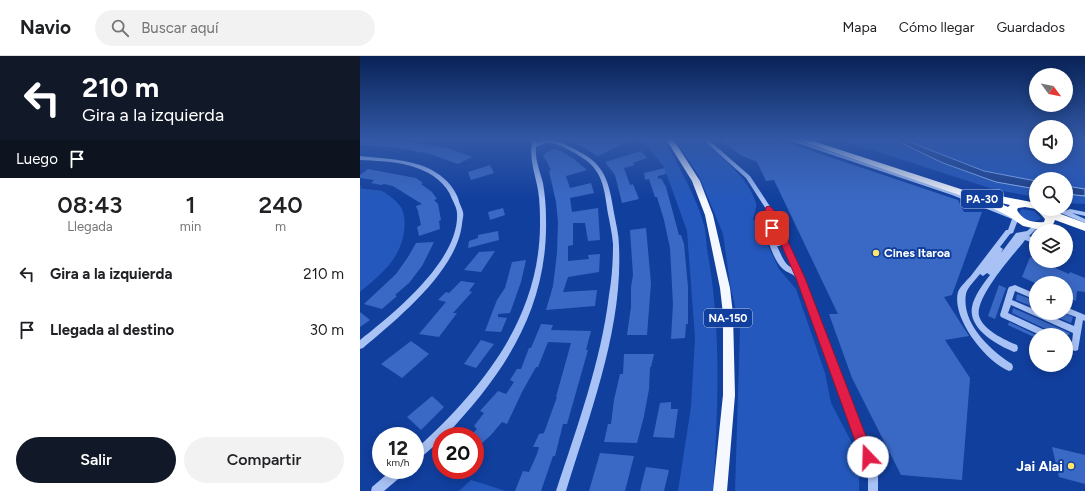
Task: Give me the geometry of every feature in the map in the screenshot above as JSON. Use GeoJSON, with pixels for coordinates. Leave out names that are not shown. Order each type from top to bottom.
{"type":"FeatureCollection","features":[{"type":"Feature","properties":{"kind":"highway","name":"PA-30"},"geometry":{"type":"LineString","coordinates":[[851,159],[987,201],[1015,221],[1030,224]]}},
{"type":"Feature","properties":{"kind":"highway","name":"PA-30"},"geometry":{"type":"LineString","coordinates":[[874,159],[987,196],[1029,205]]}},
{"type":"Feature","properties":{"kind":"highway","name":"PA-30"},"geometry":{"type":"LineString","coordinates":[[1015,221],[1012,207],[1020,204]]}},
{"type":"Feature","properties":{"kind":"highway"},"geometry":{"type":"LineString","coordinates":[[1045,224],[1050,222],[1049,216]]}},
{"type":"Feature","properties":{"kind":"highway"},"geometry":{"type":"LineString","coordinates":[[1058,216],[1068,222],[1085,227]]}},
{"type":"Feature","properties":{"kind":"highway","name":"PA-30"},"geometry":{"type":"LineString","coordinates":[[1073,230],[1085,233]]}},
{"type":"Feature","properties":{"kind":"main road","name":"NA-150"},"geometry":{"type":"LineString","coordinates":[[683,159],[696,181],[709,215],[725,288],[728,314],[729,395],[720,491]]}},
{"type":"Feature","properties":{"kind":"street"},"geometry":{"type":"LineString","coordinates":[[360,345],[391,321],[416,298],[442,265],[454,245],[460,218],[457,198],[444,179],[426,169],[407,163],[372,159]]}},
{"type":"Feature","properties":{"kind":"street"},"geometry":{"type":"LineString","coordinates":[[424,448],[468,405],[501,361],[523,324],[537,278],[543,230],[541,190],[535,159]]}},
{"type":"Feature","properties":{"kind":"street"},"geometry":{"type":"LineString","coordinates":[[561,491],[606,342],[615,285],[616,248],[608,189],[603,177],[589,159]]}},
{"type":"Feature","properties":{"kind":"street"},"geometry":{"type":"LineString","coordinates":[[728,159],[748,177],[769,209],[798,274],[873,471],[873,491]]}},
{"type":"Feature","properties":{"kind":"street"},"geometry":{"type":"LineString","coordinates":[[845,159],[954,194],[1015,221]]}},
{"type":"Feature","properties":{"kind":"street"},"geometry":{"type":"LineString","coordinates":[[769,209],[768,214],[772,228],[783,257]]}},
{"type":"Feature","properties":{"kind":"street"},"geometry":{"type":"LineString","coordinates":[[1073,212],[1085,214]]}},
{"type":"Feature","properties":{"kind":"street"},"geometry":{"type":"LineString","coordinates":[[1072,216],[1085,221]]}},
{"type":"Feature","properties":{"kind":"street"},"geometry":{"type":"LineString","coordinates":[[1014,348],[1002,343],[989,334],[979,323],[975,314],[977,298],[986,277],[1011,234],[1015,221]]}},
{"type":"Feature","properties":{"kind":"street"},"geometry":{"type":"LineString","coordinates":[[1009,367],[993,357],[971,329],[963,313],[961,303],[962,292],[1015,221]]}},
{"type":"Feature","properties":{"kind":"street"},"geometry":{"type":"LineString","coordinates":[[767,230],[779,259],[786,268],[798,274]]}},
{"type":"Feature","properties":{"kind":"street"},"geometry":{"type":"LineString","coordinates":[[986,277],[1025,235],[1029,233]]}},
{"type":"Feature","properties":{"kind":"street"},"geometry":{"type":"LineString","coordinates":[[1025,235],[1029,238]]}},
{"type":"Feature","properties":{"kind":"street"},"geometry":{"type":"LineString","coordinates":[[1029,294],[1014,288],[1012,289],[1004,315],[1033,328]]}},
{"type":"Feature","properties":{"kind":"street"},"geometry":{"type":"LineString","coordinates":[[1008,301],[1077,331]]}},
{"type":"Feature","properties":{"kind":"street"},"geometry":{"type":"LineString","coordinates":[[1073,346],[1082,316]]}},
{"type":"Feature","properties":{"kind":"street"},"geometry":{"type":"LineString","coordinates":[[376,491],[390,479]]}},
{"type":"Feature","properties":{"kind":"shaded area"},"geometry":{"type":"Polygon","coordinates":[[[658,159],[675,159],[692,192],[705,228],[715,309],[718,370],[713,491],[678,491],[691,407],[695,338],[687,231],[664,167],[658,159]]]}},
{"type":"Feature","properties":{"kind":"shaded area"},"geometry":{"type":"Polygon","coordinates":[[[688,159],[724,159],[747,184],[752,193],[756,203],[753,219],[759,226],[779,269],[796,289],[825,373],[831,403],[851,441],[859,466],[859,491],[735,491],[740,329],[730,284],[723,234],[699,176],[688,159]]]}},
{"type":"Feature","properties":{"kind":"shaded area"},"geometry":{"type":"Polygon","coordinates":[[[901,159],[935,159],[996,182],[1029,188],[1029,196],[996,190],[901,159]]]}},
{"type":"Feature","properties":{"kind":"shaded area"},"geometry":{"type":"Polygon","coordinates":[[[935,159],[954,159],[984,171],[1029,180],[1029,188],[996,182],[935,159]]]}},
{"type":"Feature","properties":{"kind":"shaded area"},"geometry":{"type":"Polygon","coordinates":[[[954,159],[1029,159],[1029,164],[1073,164],[1073,159],[1085,159],[1085,189],[1073,187],[1073,172],[1029,172],[1029,180],[984,171],[954,159]]]}},
{"type":"Feature","properties":{"kind":"shaded area"},"geometry":{"type":"Polygon","coordinates":[[[1073,187],[1085,189],[1085,196],[1073,195],[1073,187]]]}},
{"type":"Feature","properties":{"kind":"shaded area"},"geometry":{"type":"Polygon","coordinates":[[[360,188],[382,191],[394,199],[401,207],[405,223],[402,241],[394,258],[382,273],[360,292],[360,188]]]}},
{"type":"Feature","properties":{"kind":"shaded area"},"geometry":{"type":"Polygon","coordinates":[[[1073,195],[1085,196],[1085,204],[1073,203],[1073,195]]]}},
{"type":"Feature","properties":{"kind":"shaded area"},"geometry":{"type":"Polygon","coordinates":[[[1022,209],[1029,210],[1029,216],[1039,216],[1041,218],[1033,221],[1024,218],[1019,213],[1022,209]]]}},
{"type":"Feature","properties":{"kind":"shaded area"},"geometry":{"type":"Polygon","coordinates":[[[471,480],[506,491],[459,491],[471,480]]]}},
{"type":"Feature","properties":{"kind":"building"},"geometry":{"type":"Polygon","coordinates":[[[445,159],[467,159],[458,164],[445,159]]]}},
{"type":"Feature","properties":{"kind":"building"},"geometry":{"type":"Polygon","coordinates":[[[545,159],[574,159],[587,170],[566,176],[570,188],[591,183],[594,193],[570,198],[572,212],[598,208],[600,240],[588,241],[585,223],[573,223],[573,245],[568,246],[568,261],[589,259],[588,255],[600,254],[599,272],[568,277],[563,292],[597,290],[595,306],[546,310],[553,286],[557,253],[558,222],[556,202],[549,171],[551,170],[545,159]]]}},
{"type":"Feature","properties":{"kind":"building"},"geometry":{"type":"Polygon","coordinates":[[[614,159],[643,159],[633,163],[635,165],[624,168],[630,185],[633,184],[639,199],[622,203],[615,175],[605,162],[614,159]]]}},
{"type":"Feature","properties":{"kind":"building"},"geometry":{"type":"Polygon","coordinates":[[[750,159],[837,159],[958,200],[964,212],[982,212],[952,295],[944,297],[969,336],[945,340],[970,378],[962,480],[901,475],[852,378],[829,314],[838,314],[774,180],[766,181],[757,162],[750,159]]]}},
{"type":"Feature","properties":{"kind":"building"},"geometry":{"type":"Polygon","coordinates":[[[490,165],[494,173],[471,180],[468,172],[490,165]]]}},
{"type":"Feature","properties":{"kind":"building"},"geometry":{"type":"Polygon","coordinates":[[[665,168],[666,174],[658,176],[658,179],[661,178],[666,187],[679,235],[681,235],[684,244],[688,287],[688,324],[686,324],[685,338],[671,339],[673,304],[670,248],[657,197],[655,197],[649,179],[645,180],[644,173],[665,168]]]}},
{"type":"Feature","properties":{"kind":"building"},"geometry":{"type":"Polygon","coordinates":[[[368,169],[416,178],[423,183],[421,184],[432,192],[437,199],[434,200],[438,204],[441,220],[439,221],[440,229],[419,236],[417,227],[421,225],[416,206],[422,204],[393,186],[371,183],[374,180],[360,178],[360,175],[368,169]]]}},
{"type":"Feature","properties":{"kind":"building"},"geometry":{"type":"Polygon","coordinates":[[[503,208],[505,215],[490,220],[488,212],[503,208]]]}},
{"type":"Feature","properties":{"kind":"building"},"geometry":{"type":"Polygon","coordinates":[[[646,228],[651,283],[647,335],[627,335],[633,275],[630,230],[646,228]]]}},
{"type":"Feature","properties":{"kind":"building"},"geometry":{"type":"Polygon","coordinates":[[[498,231],[499,240],[468,248],[469,241],[478,238],[478,235],[498,231]]]}},
{"type":"Feature","properties":{"kind":"building"},"geometry":{"type":"Polygon","coordinates":[[[434,242],[422,266],[409,283],[395,295],[397,296],[382,309],[364,304],[396,274],[416,243],[434,242]]]}},
{"type":"Feature","properties":{"kind":"building"},"geometry":{"type":"Polygon","coordinates":[[[495,251],[481,272],[464,270],[479,252],[495,251]]]}},
{"type":"Feature","properties":{"kind":"building"},"geometry":{"type":"Polygon","coordinates":[[[526,260],[521,282],[510,313],[498,314],[498,317],[507,318],[501,332],[485,331],[497,300],[505,288],[512,262],[526,260]]]}},
{"type":"Feature","properties":{"kind":"building"},"geometry":{"type":"Polygon","coordinates":[[[1029,260],[1029,268],[1055,268],[1069,274],[1070,272],[1085,278],[1085,292],[1077,291],[1076,301],[1073,300],[1073,276],[1029,276],[1029,280],[1022,277],[1029,260]]]}},
{"type":"Feature","properties":{"kind":"building"},"geometry":{"type":"Polygon","coordinates":[[[461,281],[475,283],[469,291],[472,292],[453,313],[457,313],[439,337],[419,334],[446,302],[438,300],[446,292],[449,293],[461,281]]]}},
{"type":"Feature","properties":{"kind":"building"},"geometry":{"type":"Polygon","coordinates":[[[999,285],[1006,288],[995,319],[988,316],[999,285]]]}},
{"type":"Feature","properties":{"kind":"building"},"geometry":{"type":"Polygon","coordinates":[[[1017,294],[1029,298],[1029,305],[1016,300],[1017,294]]]}},
{"type":"Feature","properties":{"kind":"building"},"geometry":{"type":"Polygon","coordinates":[[[1013,308],[1029,315],[1029,320],[1040,320],[1059,328],[1044,328],[1012,313],[1013,308]]]}},
{"type":"Feature","properties":{"kind":"building"},"geometry":{"type":"Polygon","coordinates":[[[360,312],[370,320],[360,327],[360,312]]]}},
{"type":"Feature","properties":{"kind":"building"},"geometry":{"type":"Polygon","coordinates":[[[1064,320],[1072,320],[1071,323],[1064,320]]]}},
{"type":"Feature","properties":{"kind":"building"},"geometry":{"type":"Polygon","coordinates":[[[1009,322],[1029,332],[1029,335],[1008,325],[1009,322]]]}},
{"type":"Feature","properties":{"kind":"building"},"geometry":{"type":"Polygon","coordinates":[[[541,324],[553,325],[551,330],[591,331],[586,350],[588,350],[567,424],[563,424],[555,456],[553,456],[541,491],[515,491],[523,471],[529,472],[537,454],[539,447],[533,447],[539,434],[544,433],[557,397],[571,343],[548,342],[538,367],[536,367],[522,392],[507,424],[502,422],[484,441],[484,427],[474,426],[484,413],[480,411],[498,391],[506,394],[514,382],[510,380],[517,369],[521,369],[529,348],[531,348],[541,324]]]}},
{"type":"Feature","properties":{"kind":"building"},"geometry":{"type":"Polygon","coordinates":[[[481,340],[494,344],[476,368],[464,364],[481,340]]]}},
{"type":"Feature","properties":{"kind":"building"},"geometry":{"type":"Polygon","coordinates":[[[411,341],[429,354],[402,378],[381,364],[411,341]]]}},
{"type":"Feature","properties":{"kind":"building"},"geometry":{"type":"Polygon","coordinates":[[[624,354],[654,354],[650,367],[649,389],[644,416],[637,443],[604,442],[608,424],[611,424],[614,400],[620,374],[623,374],[624,354]]]}},
{"type":"Feature","properties":{"kind":"building"},"geometry":{"type":"Polygon","coordinates":[[[432,396],[444,407],[424,427],[418,427],[407,417],[432,396]]]}},
{"type":"Feature","properties":{"kind":"building"},"geometry":{"type":"Polygon","coordinates":[[[671,402],[671,409],[678,409],[674,438],[653,437],[660,403],[671,402]]]}},
{"type":"Feature","properties":{"kind":"building","name":"Jai Alai"},"geometry":{"type":"Polygon","coordinates":[[[1052,447],[1085,455],[1085,484],[1059,477],[1052,447]]]}},
{"type":"Feature","properties":{"kind":"building"},"geometry":{"type":"Polygon","coordinates":[[[600,453],[634,456],[625,491],[589,491],[600,453]]]}},
{"type":"Feature","properties":{"kind":"building"},"geometry":{"type":"Polygon","coordinates":[[[646,467],[669,470],[664,491],[640,491],[646,467]]]}},
{"type":"Feature","properties":{"kind":"place","name":"Cines Itaroa"},"geometry":{"type":"Point","coordinates":[876,253]}},
{"type":"Feature","properties":{"kind":"place","name":"Jai Alai"},"geometry":{"type":"Point","coordinates":[1071,466]}},
{"type":"Feature","properties":{"kind":"route"},"geometry":{"type":"LineString","coordinates":[[772,228],[768,214],[769,209],[782,234],[800,278],[868,457]]}}]}
